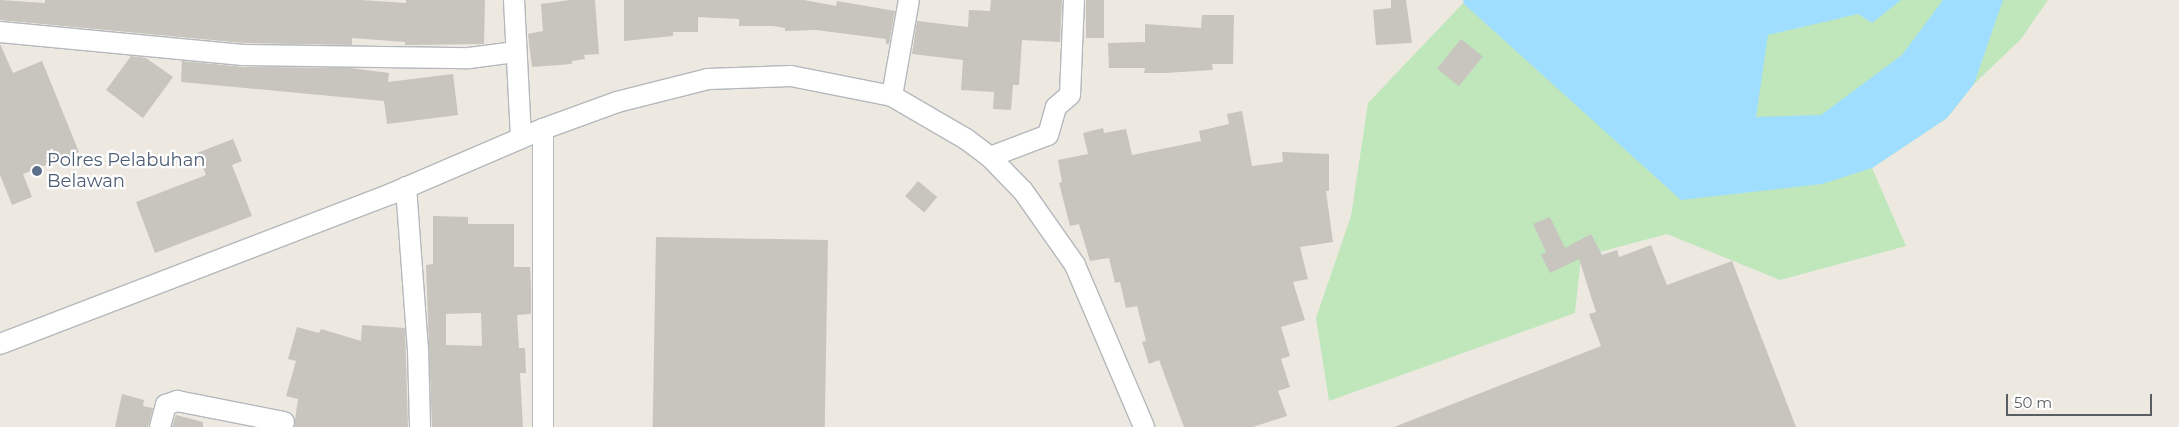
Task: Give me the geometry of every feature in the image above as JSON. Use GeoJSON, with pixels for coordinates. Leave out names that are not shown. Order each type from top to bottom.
{"type":"FeatureCollection","features":[{"type":"Feature","properties":{"kind":"street"},"geometry":{"type":"LineString","coordinates":[[514,0],[521,138]]}},
{"type":"Feature","properties":{"kind":"street"},"geometry":{"type":"LineString","coordinates":[[892,96],[909,0]]}},
{"type":"Feature","properties":{"kind":"street"},"geometry":{"type":"LineString","coordinates":[[990,157],[1048,136],[1056,107],[1070,95],[1074,0]]}},
{"type":"Feature","properties":{"kind":"street"},"geometry":{"type":"LineString","coordinates":[[0,32],[243,55],[469,58],[516,52]]}},
{"type":"Feature","properties":{"kind":"street"},"geometry":{"type":"LineString","coordinates":[[0,344],[406,187],[543,129],[617,102],[708,79],[791,76],[892,96],[966,138],[990,157],[1023,191],[1075,265],[1144,427]]}},
{"type":"Feature","properties":{"kind":"street"},"geometry":{"type":"LineString","coordinates":[[543,129],[543,427]]}},
{"type":"Feature","properties":{"kind":"street"},"geometry":{"type":"LineString","coordinates":[[406,187],[418,349],[420,427]]}},
{"type":"Feature","properties":{"kind":"street"},"geometry":{"type":"LineString","coordinates":[[160,427],[166,405],[177,401],[284,422]]}},
{"type":"Feature","properties":{"kind":"green space"},"geometry":{"type":"Polygon","coordinates":[[[1466,0],[2048,0],[2021,39],[1974,84],[1947,118],[1872,168],[1906,246],[1780,280],[1667,234],[1581,257],[1575,313],[1329,401],[1316,318],[1351,216],[1368,103],[1466,0]]]}},
{"type":"Feature","properties":{"kind":"water"},"geometry":{"type":"Polygon","coordinates":[[[1463,0],[1901,0],[1872,23],[1858,14],[1768,35],[1756,117],[1821,115],[1902,55],[1943,0],[2003,0],[1974,84],[1947,118],[1872,168],[1822,184],[1681,200],[1464,4],[1463,0]]]}},
{"type":"Feature","properties":{"kind":"building"},"geometry":{"type":"Polygon","coordinates":[[[0,0],[45,3],[45,0],[361,0],[406,3],[406,0],[485,0],[484,44],[405,45],[405,42],[352,38],[352,45],[244,43],[0,20],[0,0]]]}},
{"type":"Feature","properties":{"kind":"building"},"geometry":{"type":"Polygon","coordinates":[[[570,0],[595,0],[599,54],[584,55],[585,59],[572,61],[572,64],[532,67],[528,34],[543,31],[541,4],[570,0]]]}},
{"type":"Feature","properties":{"kind":"building"},"geometry":{"type":"Polygon","coordinates":[[[624,0],[804,0],[836,6],[837,1],[895,11],[889,44],[886,44],[886,39],[816,30],[785,31],[785,28],[773,26],[739,26],[739,19],[698,17],[698,32],[673,32],[673,36],[624,41],[624,0]]]}},
{"type":"Feature","properties":{"kind":"building"},"geometry":{"type":"Polygon","coordinates":[[[991,0],[1062,0],[1060,42],[1022,40],[1019,85],[1013,85],[1011,110],[993,109],[994,92],[961,90],[963,60],[912,54],[917,21],[968,27],[969,10],[990,11],[991,0]]]}},
{"type":"Feature","properties":{"kind":"building"},"geometry":{"type":"Polygon","coordinates":[[[1086,0],[1104,0],[1104,38],[1086,38],[1086,0]]]}},
{"type":"Feature","properties":{"kind":"building"},"geometry":{"type":"Polygon","coordinates":[[[1391,0],[1406,0],[1412,43],[1376,45],[1373,10],[1391,8],[1391,0]]]}},
{"type":"Feature","properties":{"kind":"building"},"geometry":{"type":"Polygon","coordinates":[[[1202,15],[1234,15],[1233,64],[1212,64],[1213,70],[1165,73],[1144,73],[1145,68],[1109,68],[1108,43],[1145,42],[1145,24],[1201,28],[1202,15]]]}},
{"type":"Feature","properties":{"kind":"building"},"geometry":{"type":"Polygon","coordinates":[[[1461,39],[1483,57],[1459,86],[1437,69],[1461,39]]]}},
{"type":"Feature","properties":{"kind":"building"},"geometry":{"type":"Polygon","coordinates":[[[0,44],[13,73],[42,61],[79,152],[23,174],[32,197],[12,205],[0,175],[0,44]]]}},
{"type":"Feature","properties":{"kind":"building"},"geometry":{"type":"Polygon","coordinates":[[[131,56],[146,58],[173,77],[143,118],[106,90],[131,56]]]}},
{"type":"Feature","properties":{"kind":"building"},"geometry":{"type":"Polygon","coordinates":[[[182,61],[243,67],[350,68],[389,73],[388,82],[453,74],[458,115],[387,124],[384,101],[181,82],[182,61]]]}},
{"type":"Feature","properties":{"kind":"building"},"geometry":{"type":"Polygon","coordinates":[[[1242,111],[1252,166],[1283,162],[1282,152],[1329,154],[1329,191],[1326,191],[1333,242],[1300,247],[1308,279],[1293,282],[1305,320],[1281,327],[1290,356],[1281,359],[1290,387],[1278,391],[1287,416],[1253,427],[1184,427],[1159,360],[1149,364],[1142,342],[1146,341],[1137,306],[1126,308],[1120,282],[1115,283],[1109,258],[1090,261],[1079,224],[1070,226],[1059,183],[1062,182],[1058,160],[1088,154],[1083,133],[1103,128],[1104,133],[1126,129],[1132,155],[1201,141],[1199,131],[1229,124],[1227,114],[1242,111]]]}},
{"type":"Feature","properties":{"kind":"building"},"geometry":{"type":"Polygon","coordinates":[[[233,139],[242,161],[232,165],[252,216],[155,253],[136,202],[206,175],[197,153],[233,139]]]}},
{"type":"Feature","properties":{"kind":"building"},"geometry":{"type":"Polygon","coordinates":[[[918,181],[937,197],[924,212],[905,196],[918,181]]]}},
{"type":"Feature","properties":{"kind":"building"},"geometry":{"type":"Polygon","coordinates":[[[433,216],[468,217],[468,224],[514,224],[514,267],[530,267],[531,285],[531,314],[517,315],[519,348],[525,348],[526,373],[520,373],[523,427],[432,427],[426,265],[433,264],[433,216]],[[481,313],[446,314],[446,345],[482,346],[481,313]]]}},
{"type":"Feature","properties":{"kind":"building"},"geometry":{"type":"Polygon","coordinates":[[[1550,217],[1565,248],[1591,234],[1602,255],[1617,250],[1619,257],[1651,245],[1667,285],[1732,261],[1796,427],[1394,427],[1601,346],[1589,314],[1596,312],[1579,259],[1550,273],[1541,255],[1546,252],[1533,224],[1550,217]]]}},
{"type":"Feature","properties":{"kind":"building"},"geometry":{"type":"Polygon","coordinates":[[[656,237],[828,240],[825,427],[653,427],[656,237]]]}},
{"type":"Feature","properties":{"kind":"building"},"geometry":{"type":"Polygon","coordinates":[[[362,325],[405,328],[408,427],[294,427],[298,399],[286,396],[296,361],[288,359],[297,327],[319,333],[321,329],[361,341],[362,325]]]}},
{"type":"Feature","properties":{"kind":"building"},"geometry":{"type":"Polygon","coordinates":[[[122,394],[144,400],[143,406],[153,408],[148,427],[115,427],[122,394]]]}},
{"type":"Feature","properties":{"kind":"building"},"geometry":{"type":"Polygon","coordinates":[[[176,415],[203,422],[203,427],[172,427],[176,415]]]}},
{"type":"Feature","properties":{"kind":"place","name":"Polres Pelabuhan Belawan"},"geometry":{"type":"Point","coordinates":[37,171]}}]}
